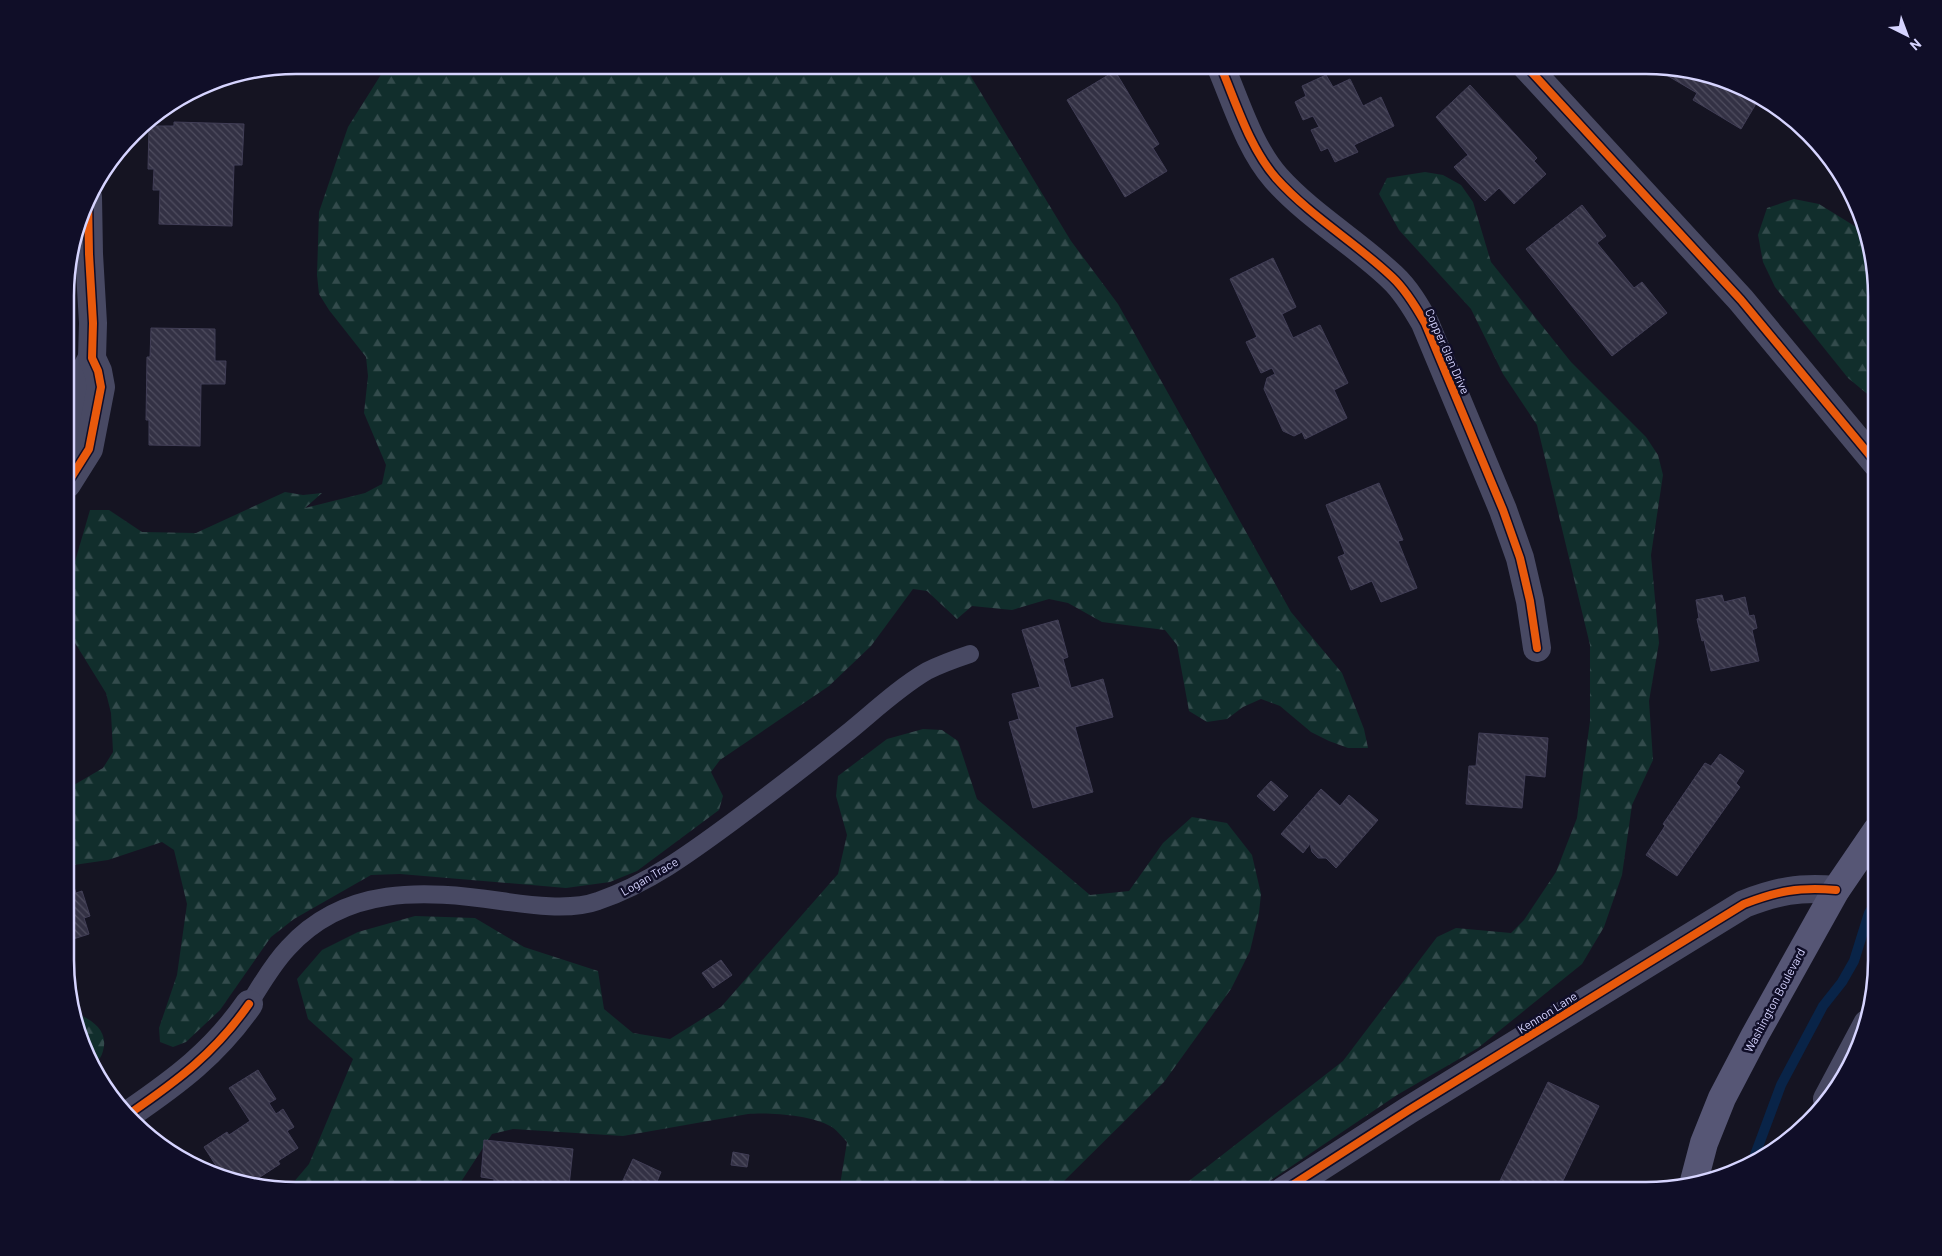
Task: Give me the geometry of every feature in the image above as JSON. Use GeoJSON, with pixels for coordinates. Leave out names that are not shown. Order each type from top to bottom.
{"type":"FeatureCollection","features":[{"type":"Feature","properties":{"kind":"street","name":"Copper Glen Drive"},"geometry":{"type":"LineString","coordinates":[[1224,74],[1258,152],[1274,176],[1292,196],[1392,277],[1412,300],[1425,324],[1504,510],[1520,558],[1537,648]]}},
{"type":"Feature","properties":{"kind":"street"},"geometry":{"type":"LineString","coordinates":[[1533,74],[1740,300],[1868,454]]}},
{"type":"Feature","properties":{"kind":"street"},"geometry":{"type":"LineString","coordinates":[[74,472],[89,449],[101,387],[98,371],[92,358],[93,323],[88,219]]}},
{"type":"Feature","properties":{"kind":"street","name":"Washington Boulevard"},"geometry":{"type":"LineString","coordinates":[[1695,1177],[1704,1143],[1722,1098],[1796,958],[1836,890],[1868,842]]}},
{"type":"Feature","properties":{"kind":"street","name":"Kennon Lane"},"geometry":{"type":"LineString","coordinates":[[1297,1182],[1409,1110],[1744,904],[1770,894],[1794,889],[1836,890]]}},
{"type":"Feature","properties":{"kind":"street"},"geometry":{"type":"LineString","coordinates":[[133,1111],[185,1074],[208,1053],[224,1038],[249,1004]]}},
{"type":"Feature","properties":{"kind":"lane","name":"Logan Trace"},"geometry":{"type":"LineString","coordinates":[[249,1004],[278,960],[305,931],[324,917],[364,901],[391,895],[450,894],[512,902],[568,906],[594,903],[640,884],[705,842],[782,785],[894,695],[926,672],[948,661],[970,654]]}},
{"type":"Feature","properties":{"kind":"green space"},"geometry":{"type":"Polygon","coordinates":[[[381,74],[969,74],[1071,241],[1118,304],[1291,612],[1342,673],[1364,729],[1368,748],[1348,748],[1329,741],[1311,732],[1280,706],[1261,699],[1243,707],[1227,719],[1207,722],[1189,711],[1177,645],[1165,630],[1102,622],[1068,603],[1049,599],[1012,610],[972,606],[957,619],[927,591],[913,589],[871,646],[829,686],[720,760],[711,772],[723,796],[719,810],[637,871],[610,882],[566,888],[400,874],[371,875],[294,919],[271,937],[220,1010],[186,1042],[173,1047],[160,1042],[159,1028],[177,975],[187,904],[174,850],[162,842],[108,860],[74,865],[74,785],[103,768],[113,752],[111,713],[106,693],[74,640],[74,565],[90,510],[109,510],[142,532],[196,533],[285,492],[303,495],[322,493],[305,508],[365,493],[382,484],[386,465],[364,413],[368,376],[366,357],[329,310],[319,294],[317,275],[319,212],[348,127],[381,74]]]}},
{"type":"Feature","properties":{"kind":"green space"},"geometry":{"type":"Polygon","coordinates":[[[1425,172],[1443,175],[1461,185],[1473,202],[1491,262],[1571,362],[1646,437],[1658,455],[1663,475],[1651,555],[1659,643],[1649,701],[1653,760],[1632,805],[1622,875],[1604,927],[1582,964],[1478,1048],[1397,1095],[1268,1182],[1188,1182],[1343,1061],[1437,937],[1456,928],[1511,933],[1524,920],[1556,872],[1577,818],[1590,721],[1590,645],[1537,425],[1503,374],[1471,309],[1399,230],[1379,194],[1387,178],[1425,172]]]}},
{"type":"Feature","properties":{"kind":"green space"},"geometry":{"type":"Polygon","coordinates":[[[1794,199],[1819,204],[1857,228],[1864,252],[1868,281],[1868,395],[1848,378],[1775,287],[1763,262],[1758,235],[1767,208],[1794,199]]]}},
{"type":"Feature","properties":{"kind":"green space"},"geometry":{"type":"Polygon","coordinates":[[[923,729],[942,730],[958,741],[977,799],[1090,895],[1129,891],[1163,843],[1192,817],[1227,823],[1252,855],[1261,894],[1259,913],[1250,951],[1231,989],[1164,1082],[1063,1182],[840,1182],[847,1142],[834,1129],[812,1119],[767,1113],[748,1114],[623,1136],[513,1129],[492,1134],[461,1182],[294,1182],[309,1164],[353,1059],[308,1019],[297,979],[322,950],[358,932],[415,916],[475,918],[524,947],[598,971],[604,1009],[633,1033],[670,1039],[721,1007],[838,874],[847,835],[836,796],[838,776],[887,739],[923,729]]]}},
{"type":"Feature","properties":{"kind":"green space"},"geometry":{"type":"Polygon","coordinates":[[[81,1016],[93,1022],[104,1037],[101,1057],[98,1061],[81,1016]]]}},
{"type":"Feature","properties":{"kind":"building"},"geometry":{"type":"Polygon","coordinates":[[[1110,74],[1117,74],[1159,144],[1153,148],[1167,171],[1125,197],[1067,100],[1110,74]]]}},
{"type":"Feature","properties":{"kind":"building"},"geometry":{"type":"Polygon","coordinates":[[[1326,75],[1333,87],[1350,79],[1363,106],[1381,97],[1394,126],[1354,145],[1358,152],[1335,162],[1328,148],[1321,151],[1311,130],[1319,127],[1313,116],[1303,120],[1295,102],[1306,96],[1302,86],[1326,75]]]}},
{"type":"Feature","properties":{"kind":"building"},"geometry":{"type":"Polygon","coordinates":[[[1666,75],[1704,81],[1757,103],[1741,129],[1693,100],[1697,93],[1666,75]]]}},
{"type":"Feature","properties":{"kind":"building"},"geometry":{"type":"Polygon","coordinates":[[[1470,85],[1537,158],[1534,161],[1546,174],[1514,204],[1499,188],[1485,201],[1454,167],[1468,155],[1436,117],[1470,85]]]}},
{"type":"Feature","properties":{"kind":"building"},"geometry":{"type":"Polygon","coordinates":[[[174,122],[244,124],[242,165],[234,165],[232,226],[159,224],[160,190],[153,190],[154,169],[148,169],[149,129],[153,126],[174,126],[174,122]]]}},
{"type":"Feature","properties":{"kind":"building"},"geometry":{"type":"Polygon","coordinates":[[[1582,205],[1606,236],[1597,243],[1634,288],[1642,282],[1667,313],[1612,356],[1526,249],[1582,205]]]}},
{"type":"Feature","properties":{"kind":"building"},"geometry":{"type":"Polygon","coordinates":[[[1273,258],[1296,307],[1282,314],[1293,338],[1320,325],[1348,383],[1334,390],[1347,418],[1305,439],[1302,432],[1294,436],[1283,431],[1264,389],[1267,378],[1275,374],[1272,368],[1261,373],[1246,342],[1257,337],[1230,279],[1273,258]]]}},
{"type":"Feature","properties":{"kind":"building"},"geometry":{"type":"Polygon","coordinates":[[[151,328],[215,329],[215,361],[226,361],[225,384],[201,384],[200,446],[149,445],[149,420],[146,420],[147,357],[150,357],[151,328]]]}},
{"type":"Feature","properties":{"kind":"building"},"geometry":{"type":"Polygon","coordinates":[[[1379,483],[1403,540],[1398,541],[1417,588],[1381,602],[1372,581],[1351,590],[1338,557],[1345,554],[1326,505],[1379,483]]]}},
{"type":"Feature","properties":{"kind":"building"},"geometry":{"type":"Polygon","coordinates":[[[1722,595],[1724,602],[1745,597],[1749,616],[1754,615],[1757,628],[1752,630],[1759,661],[1711,671],[1697,619],[1699,618],[1696,600],[1722,595]]]}},
{"type":"Feature","properties":{"kind":"building"},"geometry":{"type":"Polygon","coordinates":[[[1058,620],[1068,657],[1063,659],[1071,688],[1103,679],[1113,717],[1075,727],[1093,792],[1033,808],[1009,722],[1019,719],[1012,694],[1040,687],[1022,630],[1058,620]]]}},
{"type":"Feature","properties":{"kind":"building"},"geometry":{"type":"Polygon","coordinates":[[[1479,733],[1548,738],[1545,777],[1525,775],[1522,808],[1466,804],[1469,766],[1476,766],[1479,733]]]}},
{"type":"Feature","properties":{"kind":"building"},"geometry":{"type":"Polygon","coordinates":[[[1720,754],[1744,771],[1736,783],[1740,787],[1677,876],[1646,855],[1665,826],[1663,824],[1705,763],[1711,766],[1720,754]]]}},
{"type":"Feature","properties":{"kind":"building"},"geometry":{"type":"Polygon","coordinates":[[[1271,781],[1288,796],[1274,811],[1257,796],[1271,781]]]}},
{"type":"Feature","properties":{"kind":"building"},"geometry":{"type":"Polygon","coordinates":[[[1321,789],[1340,806],[1349,795],[1378,820],[1336,868],[1326,858],[1318,858],[1312,852],[1310,844],[1303,853],[1281,834],[1321,789]]]}},
{"type":"Feature","properties":{"kind":"building"},"geometry":{"type":"Polygon","coordinates":[[[74,887],[76,893],[82,891],[90,916],[84,918],[89,934],[74,939],[74,887]]]}},
{"type":"Feature","properties":{"kind":"building"},"geometry":{"type":"Polygon","coordinates":[[[721,960],[732,975],[713,988],[702,973],[721,960]]]}},
{"type":"Feature","properties":{"kind":"building"},"geometry":{"type":"Polygon","coordinates":[[[258,1070],[276,1099],[269,1103],[276,1114],[283,1109],[294,1127],[287,1131],[298,1148],[278,1161],[280,1164],[257,1179],[238,1175],[217,1167],[204,1147],[227,1132],[229,1135],[250,1121],[229,1088],[258,1070]]]}},
{"type":"Feature","properties":{"kind":"building"},"geometry":{"type":"Polygon","coordinates":[[[1548,1082],[1599,1106],[1562,1182],[1499,1182],[1548,1082]]]}},
{"type":"Feature","properties":{"kind":"building"},"geometry":{"type":"Polygon","coordinates":[[[484,1140],[573,1149],[569,1182],[494,1182],[494,1179],[481,1177],[484,1140]]]}},
{"type":"Feature","properties":{"kind":"building"},"geometry":{"type":"Polygon","coordinates":[[[733,1152],[749,1155],[747,1167],[731,1165],[733,1152]]]}},
{"type":"Feature","properties":{"kind":"building"},"geometry":{"type":"Polygon","coordinates":[[[633,1159],[661,1172],[657,1182],[622,1182],[633,1159]]]}},
{"type":"Feature","properties":{"kind":"waterway"},"geometry":{"type":"LineString","coordinates":[[1755,1154],[1781,1085],[1823,1006],[1842,982],[1854,961],[1868,916]]}},
{"type":"Feature","properties":{"kind":"cycle path"},"geometry":{"type":"LineString","coordinates":[[1224,74],[1251,138],[1266,166],[1303,205],[1392,277],[1406,293],[1425,323],[1503,510],[1520,558],[1530,601],[1537,648]]}},
{"type":"Feature","properties":{"kind":"cycle path"},"geometry":{"type":"LineString","coordinates":[[1533,74],[1741,300],[1868,453]]}},
{"type":"Feature","properties":{"kind":"cycle path"},"geometry":{"type":"LineString","coordinates":[[74,473],[89,449],[101,387],[98,371],[92,358],[93,323],[88,218]]}},
{"type":"Feature","properties":{"kind":"cycle path"},"geometry":{"type":"LineString","coordinates":[[1297,1182],[1409,1110],[1744,904],[1789,891],[1810,889],[1836,890]]}},
{"type":"Feature","properties":{"kind":"cycle path"},"geometry":{"type":"LineString","coordinates":[[133,1111],[179,1078],[209,1052],[249,1004]]}}]}
